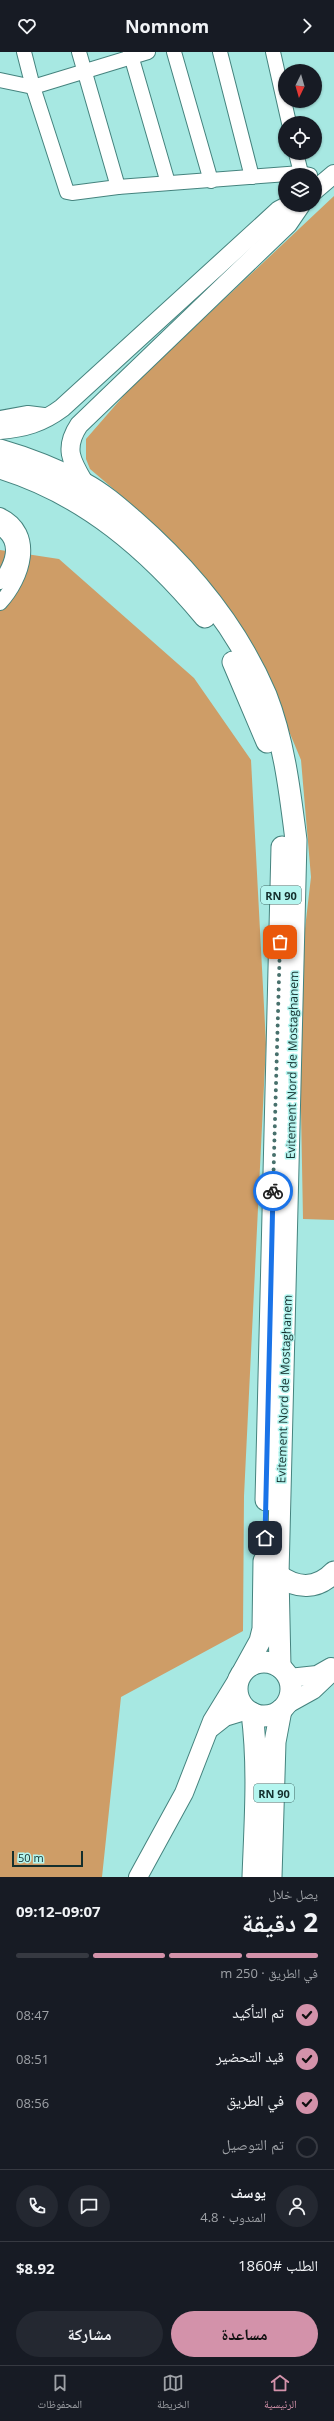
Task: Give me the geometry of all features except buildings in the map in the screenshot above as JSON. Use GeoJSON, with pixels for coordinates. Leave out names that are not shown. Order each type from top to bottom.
{"type":"FeatureCollection","features":[{"type":"Feature","properties":{"kind":"highway","name":"Evitement Nord de Mostaghanem"},"geometry":{"type":"LineString","coordinates":[[0,450],[85,484],[112,502],[156,540],[195,582],[223,619],[248,658],[266,696],[280,742],[289,788],[296,840],[296,908],[278,1574],[285,1672]]}},
{"type":"Feature","properties":{"kind":"highway","name":"Evitement Nord de Mostaghanem"},"geometry":{"type":"LineString","coordinates":[[0,468],[48,487],[84,506],[150,556],[216,630],[239,673],[267,742],[278,785],[282,828],[262,1629],[260,1641],[242,1674]]}},
{"type":"Feature","properties":{"kind":"highway"},"geometry":{"type":"LineString","coordinates":[[278,1574],[289,1583],[299,1586],[323,1582],[334,1572]]}},
{"type":"Feature","properties":{"kind":"highway"},"geometry":{"type":"LineString","coordinates":[[258,1662],[274,1663],[285,1672],[291,1692],[283,1708],[266,1716],[250,1712],[238,1695],[242,1674],[258,1662]]}},
{"type":"Feature","properties":{"kind":"highway","name":"RN 90"},"geometry":{"type":"LineString","coordinates":[[271,1877],[275,1742],[283,1708]]}},
{"type":"Feature","properties":{"kind":"highway","name":"RN 90"},"geometry":{"type":"LineString","coordinates":[[250,1712],[255,1736],[256,1783],[253,1877]]}},
{"type":"Feature","properties":{"kind":"main road"},"geometry":{"type":"LineString","coordinates":[[0,430],[32,426],[52,416],[278,211]]}},
{"type":"Feature","properties":{"kind":"main road"},"geometry":{"type":"LineString","coordinates":[[85,484],[74,466],[70,449],[71,440],[79,425],[288,224],[296,212]]}},
{"type":"Feature","properties":{"kind":"main road"},"geometry":{"type":"LineString","coordinates":[[52,416],[70,424],[79,425]]}},
{"type":"Feature","properties":{"kind":"main road"},"geometry":{"type":"LineString","coordinates":[[285,1672],[317,1675],[334,1666]]}},
{"type":"Feature","properties":{"kind":"main road"},"geometry":{"type":"LineString","coordinates":[[283,1708],[313,1690],[334,1670]]}},
{"type":"Feature","properties":{"kind":"main road"},"geometry":{"type":"LineString","coordinates":[[138,1877],[184,1793],[206,1735],[242,1674]]}},
{"type":"Feature","properties":{"kind":"main road"},"geometry":{"type":"LineString","coordinates":[[206,1735],[225,1717],[250,1712]]}},
{"type":"Feature","properties":{"kind":"street"},"geometry":{"type":"LineString","coordinates":[[24,52],[32,87],[67,192],[72,193],[118,187],[168,183],[211,182],[278,176]]}},
{"type":"Feature","properties":{"kind":"street"},"geometry":{"type":"LineString","coordinates":[[78,52],[118,187]]}},
{"type":"Feature","properties":{"kind":"street"},"geometry":{"type":"LineString","coordinates":[[0,80],[32,87],[84,72],[130,55],[148,52]]}},
{"type":"Feature","properties":{"kind":"street"},"geometry":{"type":"LineString","coordinates":[[174,52],[211,182]]}},
{"type":"Feature","properties":{"kind":"street"},"geometry":{"type":"LineString","coordinates":[[220,52],[252,177]]}},
{"type":"Feature","properties":{"kind":"street"},"geometry":{"type":"LineString","coordinates":[[273,52],[287,116]]}},
{"type":"Feature","properties":{"kind":"street"},"geometry":{"type":"LineString","coordinates":[[130,55],[168,183]]}},
{"type":"Feature","properties":{"kind":"street"},"geometry":{"type":"LineString","coordinates":[[0,418],[28,413],[52,416]]}},
{"type":"Feature","properties":{"kind":"street"},"geometry":{"type":"LineString","coordinates":[[0,515],[17,527],[23,539],[23,560],[18,577],[0,603]]}},
{"type":"Feature","properties":{"kind":"street"},"geometry":{"type":"LineString","coordinates":[[0,528],[10,538],[14,550],[11,566],[0,582]]}},
{"type":"Feature","properties":{"kind":"shaded area"},"geometry":{"type":"Polygon","coordinates":[[[334,196],[334,1220],[303,1219],[300,1056],[304,937],[311,877],[301,760],[259,659],[190,563],[130,503],[90,469],[86,459],[86,439],[133,385],[317,212],[322,212],[322,207],[334,196]]]}},
{"type":"Feature","properties":{"kind":"shaded area"},"geometry":{"type":"Polygon","coordinates":[[[0,550],[59,559],[194,678],[251,760],[266,1044],[244,1496],[243,1631],[121,1697],[102,1877],[0,1877],[0,550]]]}},
{"type":"Feature","properties":{"kind":"way so far"},"geometry":{"type":"LineString","coordinates":[[273,1191],[280,942]]}},
{"type":"Feature","properties":{"kind":"route"},"geometry":{"type":"LineString","coordinates":[[265,1538],[273,1191]]}}]}
